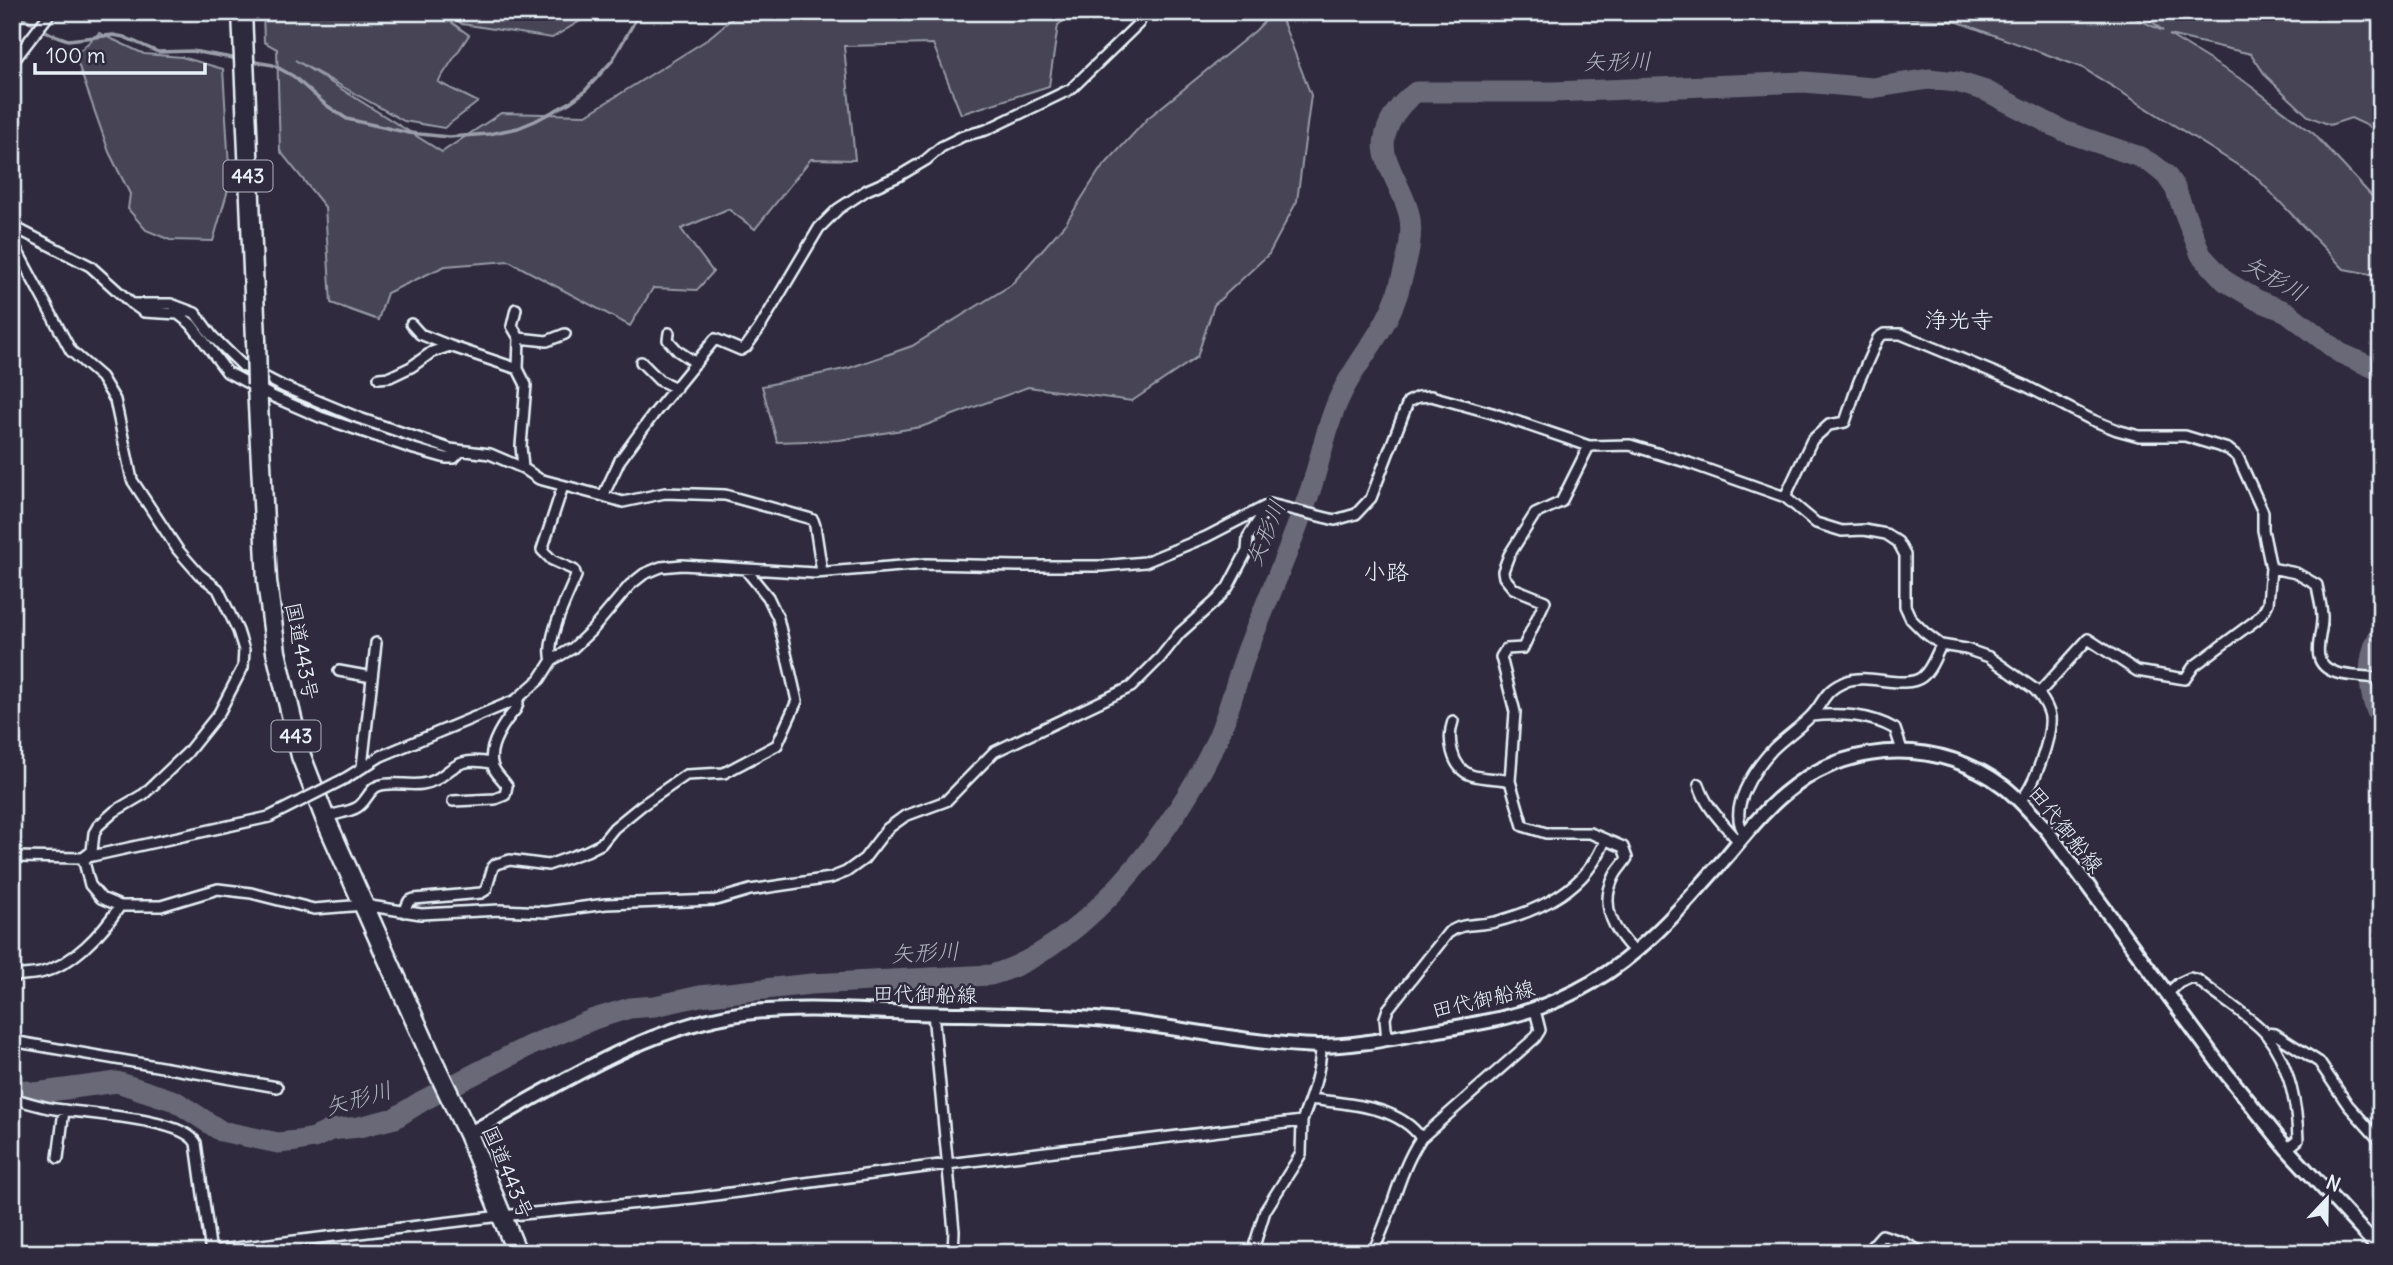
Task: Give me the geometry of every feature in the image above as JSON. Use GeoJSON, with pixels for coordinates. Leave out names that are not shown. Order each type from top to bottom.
{"type":"FeatureCollection","features":[{"type":"Feature","properties":{"kind":"highway","name":"国道443号"},"geometry":{"type":"LineString","coordinates":[[242,12],[267,581],[276,652],[301,756],[325,818],[468,1134],[517,1253]]}},
{"type":"Feature","properties":{"kind":"main road","name":"田代御船線"},"geometry":{"type":"LineString","coordinates":[[468,1134],[625,1048],[679,1028],[746,1013],[807,1010],[1040,1017],[1136,1023],[1254,1042],[1321,1046],[1387,1040],[1535,1010],[1580,989],[1611,971],[1635,952],[1680,911],[1742,838],[1793,786],[1827,765],[1884,751],[1902,750],[1955,760],[2002,785],[2020,801],[2046,829],[2222,1068],[2287,1149],[2381,1251]]}},
{"type":"Feature","properties":{"kind":"street"},"geometry":{"type":"LineString","coordinates":[[12,63],[51,12]]}},
{"type":"Feature","properties":{"kind":"street"},"geometry":{"type":"LineString","coordinates":[[603,496],[620,460],[715,339],[734,349],[741,350],[746,347],[760,329],[819,228],[838,209],[867,190],[917,166],[941,146],[986,130],[1071,89],[1139,23],[1143,12]]}},
{"type":"Feature","properties":{"kind":"street"},"geometry":{"type":"LineString","coordinates":[[12,226],[90,266],[144,312],[178,314],[191,324],[227,372],[320,417],[401,446],[446,458],[454,458],[461,451]]}},
{"type":"Feature","properties":{"kind":"street"},"geometry":{"type":"LineString","coordinates":[[12,241],[71,351],[101,377],[115,400],[132,480],[178,550],[199,574],[218,589],[244,650],[243,667],[219,713],[187,753],[144,794],[115,811],[99,826],[94,833],[92,851],[83,858]]}},
{"type":"Feature","properties":{"kind":"street"},"geometry":{"type":"LineString","coordinates":[[132,304],[171,304],[195,313],[212,336],[243,366],[284,387],[389,429],[450,449],[490,454],[523,468],[539,479],[623,502],[665,493],[725,495],[808,518],[813,520],[815,526],[822,572]]}},
{"type":"Feature","properties":{"kind":"street"},"geometry":{"type":"LineString","coordinates":[[516,309],[512,326],[519,338],[518,369],[526,385],[521,446],[523,468]]}},
{"type":"Feature","properties":{"kind":"street"},"geometry":{"type":"LineString","coordinates":[[411,324],[420,334],[518,369]]}},
{"type":"Feature","properties":{"kind":"street"},"geometry":{"type":"LineString","coordinates":[[669,333],[668,340],[678,351],[696,363]]}},
{"type":"Feature","properties":{"kind":"street"},"geometry":{"type":"LineString","coordinates":[[519,338],[553,341],[565,334]]}},
{"type":"Feature","properties":{"kind":"street"},"geometry":{"type":"LineString","coordinates":[[1784,497],[1812,440],[1829,425],[1845,422],[1878,338],[1884,334],[1901,334],[2024,385],[2117,430],[2139,436],[2185,436],[2228,449],[2238,457],[2263,512],[2263,530],[2271,568],[2268,603],[2264,611],[2256,620],[2194,666],[2185,679],[2137,671],[2088,639],[2039,693]]}},
{"type":"Feature","properties":{"kind":"street"},"geometry":{"type":"LineString","coordinates":[[379,378],[390,377],[411,367],[432,352],[450,346]]}},
{"type":"Feature","properties":{"kind":"street"},"geometry":{"type":"LineString","coordinates":[[640,362],[659,380],[676,388]]}},
{"type":"Feature","properties":{"kind":"street"},"geometry":{"type":"LineString","coordinates":[[83,858],[90,885],[102,898],[120,906],[161,906],[218,889],[251,893],[314,909],[364,905],[421,914],[500,910],[547,912],[606,904],[716,900],[846,872],[864,859],[887,829],[905,816],[946,801],[994,752],[1131,687],[1180,633],[1228,587],[1248,551],[1248,537],[1270,504],[1330,519],[1347,518],[1364,506],[1371,498],[1408,402],[1418,397],[1431,396],[1492,413],[1589,446],[1630,445],[1689,463],[1784,497],[1816,523],[1842,531],[1864,530],[1886,534],[1898,542],[1905,555],[1905,606],[1911,619],[1941,645],[1966,649],[1989,657],[2039,693],[2050,717],[2048,729],[2036,779],[2020,801]]}},
{"type":"Feature","properties":{"kind":"street"},"geometry":{"type":"LineString","coordinates":[[1589,446],[1561,502],[1535,514],[1509,555],[1503,570],[1504,577],[1513,588],[1545,601],[1523,648],[1506,649],[1501,657],[1515,712],[1510,781],[1523,826],[1546,833],[1583,832],[1623,847],[1627,855],[1625,862],[1613,879],[1607,899],[1612,923],[1635,952]]}},
{"type":"Feature","properties":{"kind":"street"},"geometry":{"type":"LineString","coordinates":[[552,660],[550,648],[576,576],[574,570],[552,560],[542,550],[563,486]]}},
{"type":"Feature","properties":{"kind":"street"},"geometry":{"type":"LineString","coordinates":[[12,857],[83,858],[269,817],[346,778],[381,756],[516,700],[540,679],[552,660],[573,648],[593,629],[630,585],[643,574],[661,566],[822,572],[926,564],[1101,566],[1145,562],[1167,555],[1247,514],[1267,508]]}},
{"type":"Feature","properties":{"kind":"street"},"geometry":{"type":"LineString","coordinates":[[2271,568],[2296,573],[2317,585],[2322,618],[2317,649],[2321,662],[2330,670],[2380,678]]}},
{"type":"Feature","properties":{"kind":"street"},"geometry":{"type":"LineString","coordinates":[[404,912],[414,899],[481,893],[486,890],[493,867],[503,861],[548,864],[587,851],[601,844],[614,828],[641,806],[686,775],[724,773],[778,745],[797,701],[778,618],[768,597],[746,570]]}},
{"type":"Feature","properties":{"kind":"street"},"geometry":{"type":"LineString","coordinates":[[362,767],[376,643]]}},
{"type":"Feature","properties":{"kind":"street"},"geometry":{"type":"LineString","coordinates":[[1742,838],[1738,811],[1757,768],[1811,716],[1828,692],[1858,678],[1913,681],[1922,677],[1941,645]]}},
{"type":"Feature","properties":{"kind":"street"},"geometry":{"type":"LineString","coordinates":[[338,671],[372,677]]}},
{"type":"Feature","properties":{"kind":"street"},"geometry":{"type":"LineString","coordinates":[[491,763],[497,738],[516,709],[516,700]]}},
{"type":"Feature","properties":{"kind":"street"},"geometry":{"type":"LineString","coordinates":[[1811,716],[1852,715],[1882,722],[1895,729],[1902,750]]}},
{"type":"Feature","properties":{"kind":"street"},"geometry":{"type":"LineString","coordinates":[[1453,721],[1449,739],[1463,770],[1469,775],[1510,781]]}},
{"type":"Feature","properties":{"kind":"street"},"geometry":{"type":"LineString","coordinates":[[325,818],[336,812],[356,808],[375,787],[382,784],[432,782],[451,767],[464,761],[491,763],[508,786],[505,795],[495,799],[453,801]]}},
{"type":"Feature","properties":{"kind":"street"},"geometry":{"type":"LineString","coordinates":[[1699,784],[1709,806],[1742,838]]}},
{"type":"Feature","properties":{"kind":"street"},"geometry":{"type":"LineString","coordinates":[[1387,1040],[1385,1018],[1388,1009],[1448,933],[1457,926],[1494,922],[1539,908],[1554,900],[1589,870],[1599,857],[1605,840]]}},
{"type":"Feature","properties":{"kind":"street"},"geometry":{"type":"LineString","coordinates":[[12,977],[40,973],[65,963],[106,926],[120,906]]}},
{"type":"Feature","properties":{"kind":"street"},"geometry":{"type":"LineString","coordinates":[[2168,993],[2190,978],[2198,980],[2265,1033],[2292,1087],[2298,1115],[2298,1140],[2287,1149]]}},
{"type":"Feature","properties":{"kind":"street"},"geometry":{"type":"LineString","coordinates":[[1371,1253],[1389,1216],[1398,1181],[1421,1138],[1535,1038],[1540,1030],[1535,1010]]}},
{"type":"Feature","properties":{"kind":"street"},"geometry":{"type":"LineString","coordinates":[[933,1013],[954,1231],[953,1253]]}},
{"type":"Feature","properties":{"kind":"street"},"geometry":{"type":"LineString","coordinates":[[2265,1033],[2275,1034],[2319,1062],[2348,1105],[2381,1142]]}},
{"type":"Feature","properties":{"kind":"street"},"geometry":{"type":"LineString","coordinates":[[12,1041],[276,1087]]}},
{"type":"Feature","properties":{"kind":"street"},"geometry":{"type":"LineString","coordinates":[[1252,1253],[1269,1204],[1301,1154],[1302,1121],[1311,1099],[1321,1059],[1321,1046]]}},
{"type":"Feature","properties":{"kind":"street"},"geometry":{"type":"LineString","coordinates":[[12,1098],[64,1110],[130,1118],[184,1130],[192,1136],[196,1143],[211,1252],[501,1216],[693,1198],[1302,1121]]}},
{"type":"Feature","properties":{"kind":"street"},"geometry":{"type":"LineString","coordinates":[[1311,1099],[1349,1104],[1388,1115],[1410,1124],[1421,1138]]}},
{"type":"Feature","properties":{"kind":"street"},"geometry":{"type":"LineString","coordinates":[[58,1158],[64,1110]]}},
{"type":"Feature","properties":{"kind":"street"},"geometry":{"type":"LineString","coordinates":[[1866,1253],[1882,1235],[1923,1253]]}},
{"type":"Feature","properties":{"kind":"shaded area"},"geometry":{"type":"Polygon","coordinates":[[[263,12],[437,12],[469,35],[438,82],[478,102],[444,128],[404,121],[295,60],[442,152],[501,113],[586,115],[705,41],[740,12],[1074,12],[1058,25],[1049,86],[961,114],[933,44],[844,46],[855,160],[811,159],[755,229],[728,209],[681,229],[713,272],[697,290],[653,288],[630,326],[509,261],[445,266],[387,293],[378,320],[331,303],[325,207],[280,151],[277,49],[264,42],[263,12]]]}},
{"type":"Feature","properties":{"kind":"shaded area"},"geometry":{"type":"Polygon","coordinates":[[[445,12],[595,12],[552,38],[462,24],[445,12]]]}},
{"type":"Feature","properties":{"kind":"shaded area"},"geometry":{"type":"Polygon","coordinates":[[[1274,12],[1279,12],[1311,95],[1297,201],[1269,254],[1214,305],[1197,357],[1132,401],[1028,387],[921,427],[839,440],[777,442],[762,386],[849,368],[912,346],[1011,285],[1066,223],[1099,171],[1148,118],[1255,31],[1274,12]]]}},
{"type":"Feature","properties":{"kind":"shaded area"},"geometry":{"type":"Polygon","coordinates":[[[1833,12],[2123,12],[2163,31],[2141,12],[2381,12],[2381,132],[2351,118],[2330,125],[2308,116],[2266,76],[2251,54],[2169,35],[2244,81],[2314,134],[2381,206],[2381,276],[2344,269],[2255,176],[2081,67],[1958,22],[1833,12]]]}},
{"type":"Feature","properties":{"kind":"shaded area"},"geometry":{"type":"Polygon","coordinates":[[[99,33],[144,54],[182,57],[223,69],[230,183],[213,241],[170,240],[146,230],[128,209],[130,194],[109,152],[75,55],[99,33]]]}},
{"type":"Feature","properties":{"kind":"waterway"},"geometry":{"type":"LineString","coordinates":[[249,61],[273,65],[293,76],[326,105],[347,119],[409,133],[449,137],[489,134],[518,128],[535,121],[584,92],[612,61],[640,12]]}},
{"type":"Feature","properties":{"kind":"waterway"},"geometry":{"type":"LineString","coordinates":[[12,22],[25,19],[68,40],[113,35],[158,52],[192,51],[238,59]]}},
{"type":"Feature","properties":{"kind":"waterway","name":"矢形川"},"geometry":{"type":"LineString","coordinates":[[12,1088],[35,1093],[117,1082],[175,1101],[221,1131],[278,1143],[297,1141],[314,1138],[331,1130],[359,1127],[395,1118],[422,1101],[527,1047],[594,1019],[630,1008],[655,1006],[700,996],[811,984],[991,975],[1026,961],[1061,939],[1126,879],[1154,844],[1179,808],[1218,737],[1245,657],[1309,494],[1335,408],[1350,378],[1385,322],[1398,292],[1411,233],[1409,214],[1387,160],[1385,141],[1395,113],[1416,92],[1553,92],[1804,82],[1872,88],[1929,79],[1957,82],[1986,91],[2066,132],[2140,157],[2155,166],[2175,188],[2201,255],[2225,281],[2257,300],[2287,312],[2340,353],[2381,371]]}},
{"type":"Feature","properties":{"kind":"waterway","name":"矢形川"},"geometry":{"type":"LineString","coordinates":[[2381,633],[2373,653],[2370,676],[2373,699],[2381,719]]}},
{"type":"Feature","properties":{"kind":"district","name":"浄光寺"},"geometry":{"type":"Point","coordinates":[1959,319]}},
{"type":"Feature","properties":{"kind":"district","name":"小路"},"geometry":{"type":"Point","coordinates":[1386,571]}}]}
